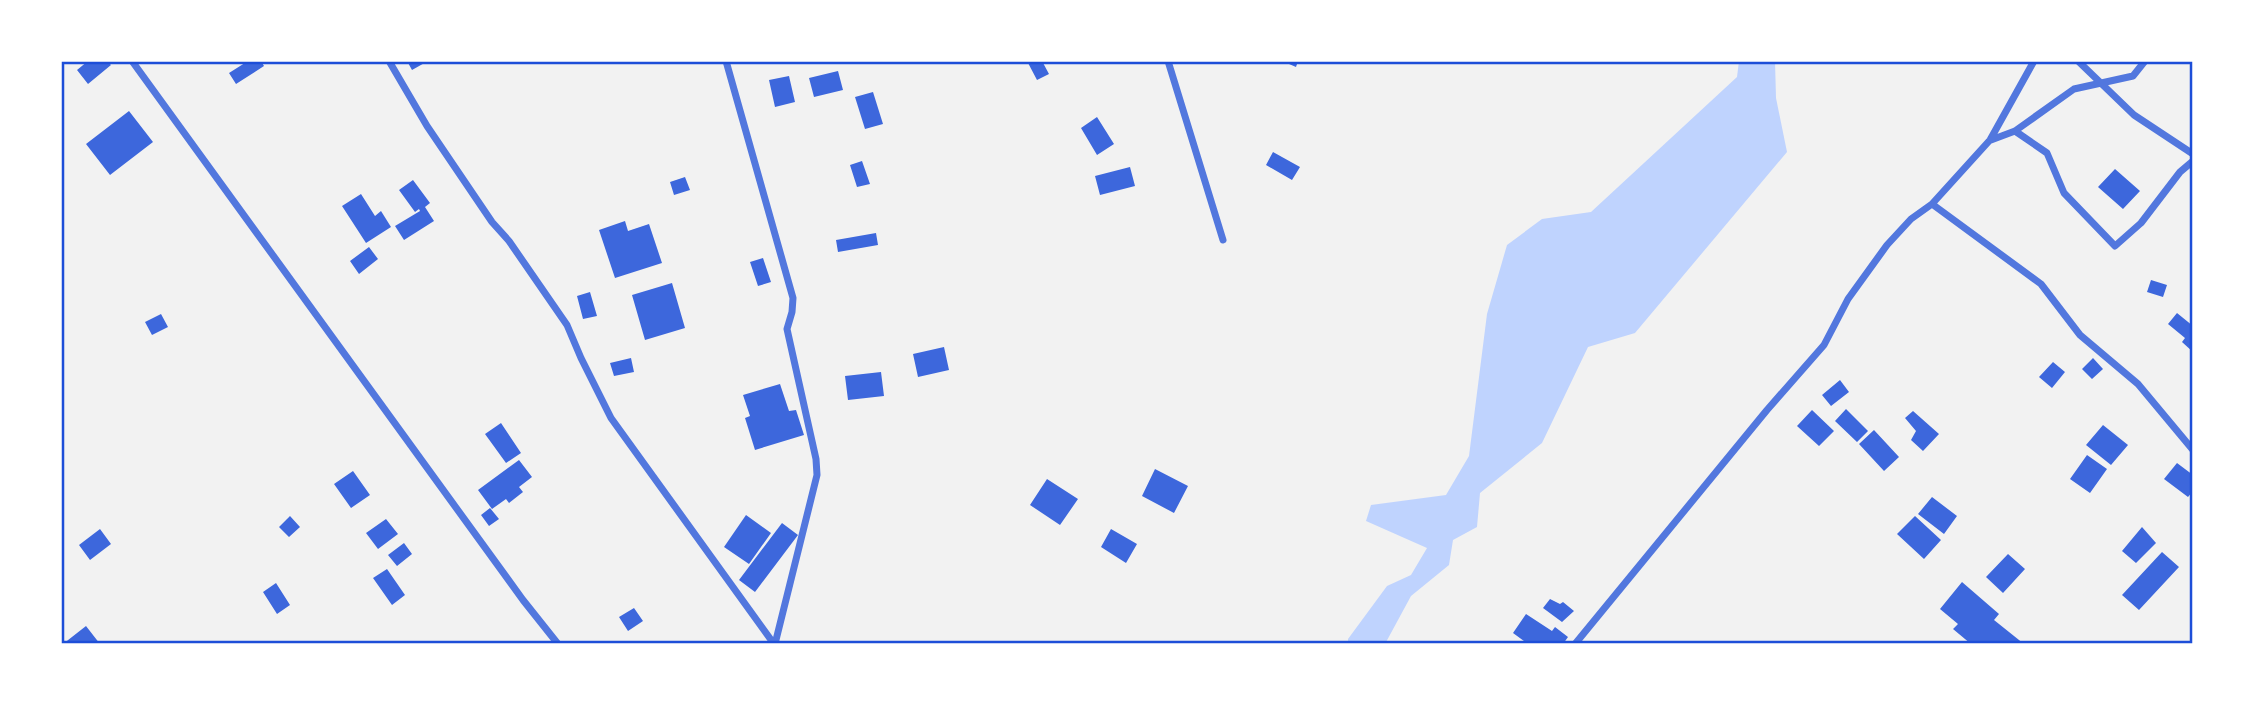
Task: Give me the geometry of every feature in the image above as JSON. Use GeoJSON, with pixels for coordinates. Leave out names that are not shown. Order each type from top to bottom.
{"type":"FeatureCollection","features":[{"type":"Feature","properties":{"kind":"street"},"geometry":{"type":"LineString","coordinates":[[132,61],[523,600],[558,644]]}},
{"type":"Feature","properties":{"kind":"street"},"geometry":{"type":"LineString","coordinates":[[389,61],[426,126],[567,325],[611,418],[775,644]]}},
{"type":"Feature","properties":{"kind":"street"},"geometry":{"type":"LineString","coordinates":[[726,61],[793,298],[787,329],[816,459],[817,475],[775,644]]}},
{"type":"Feature","properties":{"kind":"street"},"geometry":{"type":"LineString","coordinates":[[1168,61],[1223,240]]}},
{"type":"Feature","properties":{"kind":"street"},"geometry":{"type":"LineString","coordinates":[[1575,644],[1767,410],[1824,345],[1849,299],[1886,245],[1911,219],[1932,204],[1990,140],[2034,61]]}},
{"type":"Feature","properties":{"kind":"street"},"geometry":{"type":"LineString","coordinates":[[2078,61],[2134,115],[2193,154]]}},
{"type":"Feature","properties":{"kind":"street"},"geometry":{"type":"LineString","coordinates":[[1990,140],[2015,131],[2074,89],[2133,76],[2145,61]]}},
{"type":"Feature","properties":{"kind":"street"},"geometry":{"type":"LineString","coordinates":[[2015,131],[2047,153],[2064,193],[2115,246],[2141,223],[2180,172],[2193,160]]}},
{"type":"Feature","properties":{"kind":"street"},"geometry":{"type":"LineString","coordinates":[[1932,204],[2041,284],[2080,335],[2138,384],[2193,450]]}},
{"type":"Feature","properties":{"kind":"water"},"geometry":{"type":"Polygon","coordinates":[[[1739,61],[1775,61],[1776,98],[1787,152],[1635,333],[1588,347],[1542,443],[1480,493],[1477,527],[1453,540],[1449,565],[1411,596],[1385,644],[1348,644],[1348,639],[1387,586],[1411,575],[1427,548],[1366,521],[1371,505],[1446,495],[1469,456],[1487,314],[1507,245],[1542,219],[1591,212],[1737,77],[1739,61]]]}},
{"type":"Feature","properties":{"kind":"building"},"geometry":{"type":"Polygon","coordinates":[[[88,61],[107,61],[111,65],[88,84],[77,70],[88,61]]]}},
{"type":"Feature","properties":{"kind":"building"},"geometry":{"type":"Polygon","coordinates":[[[248,61],[261,61],[264,66],[236,84],[229,73],[248,61]]]}},
{"type":"Feature","properties":{"kind":"building"},"geometry":{"type":"Polygon","coordinates":[[[407,61],[428,61],[412,70],[407,61]]]}},
{"type":"Feature","properties":{"kind":"building"},"geometry":{"type":"Polygon","coordinates":[[[1027,61],[1042,61],[1049,74],[1037,80],[1027,61]]]}},
{"type":"Feature","properties":{"kind":"building"},"geometry":{"type":"Polygon","coordinates":[[[1282,61],[1298,61],[1296,67],[1282,61]]]}},
{"type":"Feature","properties":{"kind":"building"},"geometry":{"type":"Polygon","coordinates":[[[838,71],[843,90],[814,97],[809,78],[838,71]]]}},
{"type":"Feature","properties":{"kind":"building"},"geometry":{"type":"Polygon","coordinates":[[[789,76],[795,102],[775,107],[769,80],[789,76]]]}},
{"type":"Feature","properties":{"kind":"building"},"geometry":{"type":"Polygon","coordinates":[[[873,92],[883,124],[865,129],[855,97],[873,92]]]}},
{"type":"Feature","properties":{"kind":"building"},"geometry":{"type":"Polygon","coordinates":[[[129,111],[153,142],[110,175],[86,144],[129,111]]]}},
{"type":"Feature","properties":{"kind":"building"},"geometry":{"type":"Polygon","coordinates":[[[1097,117],[1114,144],[1097,155],[1081,128],[1097,117]]]}},
{"type":"Feature","properties":{"kind":"building"},"geometry":{"type":"Polygon","coordinates":[[[1273,152],[1300,167],[1292,180],[1266,165],[1273,152]]]}},
{"type":"Feature","properties":{"kind":"building"},"geometry":{"type":"Polygon","coordinates":[[[862,161],[870,184],[857,187],[850,165],[862,161]]]}},
{"type":"Feature","properties":{"kind":"building"},"geometry":{"type":"Polygon","coordinates":[[[1130,167],[1135,186],[1100,195],[1095,176],[1130,167]]]}},
{"type":"Feature","properties":{"kind":"building"},"geometry":{"type":"Polygon","coordinates":[[[2115,169],[2140,191],[2123,209],[2098,187],[2115,169]]]}},
{"type":"Feature","properties":{"kind":"building"},"geometry":{"type":"Polygon","coordinates":[[[685,177],[690,190],[674,195],[670,182],[685,177]]]}},
{"type":"Feature","properties":{"kind":"building"},"geometry":{"type":"Polygon","coordinates":[[[413,180],[430,203],[425,207],[434,221],[404,240],[395,226],[420,211],[419,209],[415,212],[399,190],[413,180]]]}},
{"type":"Feature","properties":{"kind":"building"},"geometry":{"type":"Polygon","coordinates":[[[361,194],[375,216],[381,211],[391,227],[366,243],[342,206],[361,194]]]}},
{"type":"Feature","properties":{"kind":"building"},"geometry":{"type":"Polygon","coordinates":[[[625,221],[628,231],[649,224],[662,263],[615,278],[599,230],[625,221]]]}},
{"type":"Feature","properties":{"kind":"building"},"geometry":{"type":"Polygon","coordinates":[[[876,233],[878,245],[838,252],[836,240],[876,233]]]}},
{"type":"Feature","properties":{"kind":"building"},"geometry":{"type":"Polygon","coordinates":[[[369,247],[378,259],[359,274],[350,261],[369,247]]]}},
{"type":"Feature","properties":{"kind":"building"},"geometry":{"type":"Polygon","coordinates":[[[763,258],[771,282],[758,286],[750,262],[763,258]]]}},
{"type":"Feature","properties":{"kind":"building"},"geometry":{"type":"Polygon","coordinates":[[[2151,280],[2167,285],[2163,297],[2147,292],[2151,280]]]}},
{"type":"Feature","properties":{"kind":"building"},"geometry":{"type":"Polygon","coordinates":[[[672,283],[685,328],[645,340],[632,295],[672,283]]]}},
{"type":"Feature","properties":{"kind":"building"},"geometry":{"type":"Polygon","coordinates":[[[590,292],[597,316],[583,319],[577,296],[590,292]]]}},
{"type":"Feature","properties":{"kind":"building"},"geometry":{"type":"Polygon","coordinates":[[[2177,313],[2193,326],[2193,352],[2182,342],[2185,338],[2168,324],[2177,313]]]}},
{"type":"Feature","properties":{"kind":"building"},"geometry":{"type":"Polygon","coordinates":[[[161,314],[168,327],[152,335],[145,322],[161,314]]]}},
{"type":"Feature","properties":{"kind":"building"},"geometry":{"type":"Polygon","coordinates":[[[944,347],[949,370],[918,377],[913,354],[944,347]]]}},
{"type":"Feature","properties":{"kind":"building"},"geometry":{"type":"Polygon","coordinates":[[[631,358],[634,372],[614,376],[610,363],[631,358]]]}},
{"type":"Feature","properties":{"kind":"building"},"geometry":{"type":"Polygon","coordinates":[[[2093,358],[2103,369],[2092,379],[2082,369],[2093,358]]]}},
{"type":"Feature","properties":{"kind":"building"},"geometry":{"type":"Polygon","coordinates":[[[2053,362],[2065,372],[2052,388],[2039,377],[2053,362]]]}},
{"type":"Feature","properties":{"kind":"building"},"geometry":{"type":"Polygon","coordinates":[[[881,372],[884,396],[848,400],[845,376],[881,372]]]}},
{"type":"Feature","properties":{"kind":"building"},"geometry":{"type":"Polygon","coordinates":[[[1840,380],[1849,392],[1831,406],[1822,395],[1840,380]]]}},
{"type":"Feature","properties":{"kind":"building"},"geometry":{"type":"Polygon","coordinates":[[[780,384],[789,411],[796,410],[804,435],[755,450],[745,418],[750,416],[743,395],[780,384]]]}},
{"type":"Feature","properties":{"kind":"building"},"geometry":{"type":"Polygon","coordinates":[[[1846,409],[1868,431],[1857,442],[1835,421],[1846,409]]]}},
{"type":"Feature","properties":{"kind":"building"},"geometry":{"type":"Polygon","coordinates":[[[1812,410],[1834,431],[1819,446],[1797,426],[1812,410]]]}},
{"type":"Feature","properties":{"kind":"building"},"geometry":{"type":"Polygon","coordinates":[[[1913,411],[1939,434],[1923,451],[1911,440],[1916,431],[1905,418],[1913,411]]]}},
{"type":"Feature","properties":{"kind":"building"},"geometry":{"type":"Polygon","coordinates":[[[501,423],[521,453],[506,463],[485,434],[501,423]]]}},
{"type":"Feature","properties":{"kind":"building"},"geometry":{"type":"Polygon","coordinates":[[[2103,425],[2128,445],[2111,465],[2086,445],[2103,425]]]}},
{"type":"Feature","properties":{"kind":"building"},"geometry":{"type":"Polygon","coordinates":[[[1874,430],[1899,457],[1884,471],[1859,444],[1874,430]]]}},
{"type":"Feature","properties":{"kind":"building"},"geometry":{"type":"Polygon","coordinates":[[[2087,455],[2107,469],[2090,493],[2070,479],[2087,455]]]}},
{"type":"Feature","properties":{"kind":"building"},"geometry":{"type":"Polygon","coordinates":[[[519,460],[532,477],[519,487],[523,492],[509,503],[506,499],[492,509],[478,490],[519,460]]]}},
{"type":"Feature","properties":{"kind":"building"},"geometry":{"type":"Polygon","coordinates":[[[2177,463],[2193,475],[2193,491],[2188,497],[2164,479],[2177,463]]]}},
{"type":"Feature","properties":{"kind":"building"},"geometry":{"type":"Polygon","coordinates":[[[1155,469],[1188,486],[1174,513],[1142,496],[1155,469]]]}},
{"type":"Feature","properties":{"kind":"building"},"geometry":{"type":"Polygon","coordinates":[[[353,471],[370,495],[351,508],[334,484],[353,471]]]}},
{"type":"Feature","properties":{"kind":"building"},"geometry":{"type":"Polygon","coordinates":[[[1047,479],[1078,499],[1060,525],[1030,505],[1047,479]]]}},
{"type":"Feature","properties":{"kind":"building"},"geometry":{"type":"Polygon","coordinates":[[[1932,497],[1957,516],[1944,534],[1918,514],[1932,497]]]}},
{"type":"Feature","properties":{"kind":"building"},"geometry":{"type":"Polygon","coordinates":[[[490,508],[499,519],[489,526],[481,515],[490,508]]]}},
{"type":"Feature","properties":{"kind":"building"},"geometry":{"type":"Polygon","coordinates":[[[746,515],[771,533],[749,564],[724,547],[746,515]]]}},
{"type":"Feature","properties":{"kind":"building"},"geometry":{"type":"Polygon","coordinates":[[[290,516],[300,527],[289,537],[279,527],[290,516]]]}},
{"type":"Feature","properties":{"kind":"building"},"geometry":{"type":"Polygon","coordinates":[[[1915,516],[1941,540],[1924,559],[1897,534],[1915,516]]]}},
{"type":"Feature","properties":{"kind":"building"},"geometry":{"type":"Polygon","coordinates":[[[386,519],[398,534],[378,549],[366,533],[386,519]]]}},
{"type":"Feature","properties":{"kind":"building"},"geometry":{"type":"Polygon","coordinates":[[[782,523],[798,535],[755,592],[739,580],[782,523]]]}},
{"type":"Feature","properties":{"kind":"building"},"geometry":{"type":"Polygon","coordinates":[[[2142,527],[2156,543],[2136,563],[2122,551],[2142,527]]]}},
{"type":"Feature","properties":{"kind":"building"},"geometry":{"type":"Polygon","coordinates":[[[100,529],[111,544],[90,560],[79,545],[100,529]]]}},
{"type":"Feature","properties":{"kind":"building"},"geometry":{"type":"Polygon","coordinates":[[[1111,529],[1137,544],[1126,563],[1101,547],[1111,529]]]}},
{"type":"Feature","properties":{"kind":"building"},"geometry":{"type":"Polygon","coordinates":[[[404,543],[412,554],[397,566],[388,555],[404,543]]]}},
{"type":"Feature","properties":{"kind":"building"},"geometry":{"type":"Polygon","coordinates":[[[2162,552],[2179,567],[2139,610],[2122,595],[2162,552]]]}},
{"type":"Feature","properties":{"kind":"building"},"geometry":{"type":"Polygon","coordinates":[[[2008,554],[2025,569],[2003,593],[1986,577],[2008,554]]]}},
{"type":"Feature","properties":{"kind":"building"},"geometry":{"type":"Polygon","coordinates":[[[387,569],[405,595],[392,605],[373,578],[387,569]]]}},
{"type":"Feature","properties":{"kind":"building"},"geometry":{"type":"Polygon","coordinates":[[[1962,582],[1999,614],[1994,620],[2024,644],[1971,644],[1953,629],[1958,624],[1940,609],[1962,582]]]}},
{"type":"Feature","properties":{"kind":"building"},"geometry":{"type":"Polygon","coordinates":[[[276,583],[290,605],[277,614],[263,592],[276,583]]]}},
{"type":"Feature","properties":{"kind":"building"},"geometry":{"type":"Polygon","coordinates":[[[1550,599],[1560,604],[1563,602],[1574,611],[1562,622],[1543,608],[1550,599]]]}},
{"type":"Feature","properties":{"kind":"building"},"geometry":{"type":"Polygon","coordinates":[[[634,608],[643,621],[628,631],[619,617],[634,608]]]}},
{"type":"Feature","properties":{"kind":"building"},"geometry":{"type":"Polygon","coordinates":[[[1526,614],[1552,631],[1555,627],[1568,637],[1563,644],[1528,644],[1513,633],[1526,614]]]}},
{"type":"Feature","properties":{"kind":"building"},"geometry":{"type":"Polygon","coordinates":[[[86,626],[100,644],[63,644],[86,626]]]}}]}
